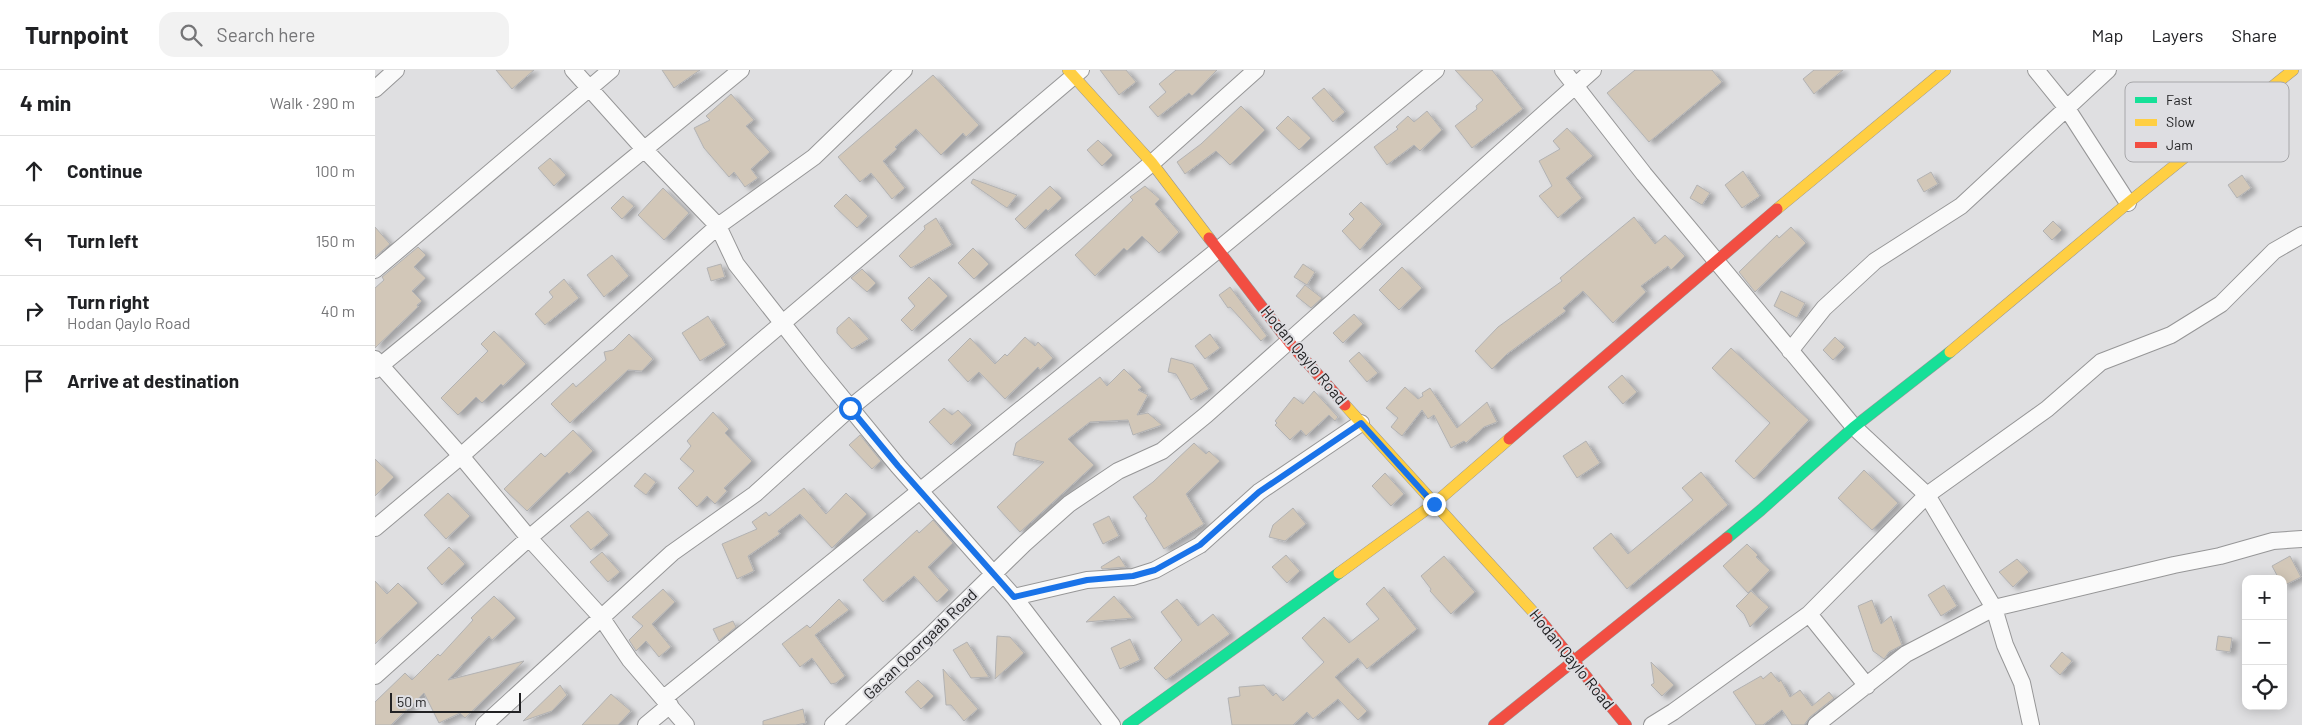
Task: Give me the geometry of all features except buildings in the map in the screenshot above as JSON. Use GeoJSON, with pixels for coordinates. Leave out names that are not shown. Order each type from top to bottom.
{"type":"FeatureCollection","features":[{"type":"Feature","properties":{"kind":"street"},"geometry":{"type":"LineString","coordinates":[[375,89],[396,70]]}},
{"type":"Feature","properties":{"kind":"street"},"geometry":{"type":"LineString","coordinates":[[573,70],[643,148],[718,226],[736,264],[850,408],[1014,597],[1112,725]]}},
{"type":"Feature","properties":{"kind":"street"},"geometry":{"type":"LineString","coordinates":[[375,270],[611,70]]}},
{"type":"Feature","properties":{"kind":"street"},"geometry":{"type":"LineString","coordinates":[[686,725],[630,660],[601,617],[529,538],[461,456],[377,365],[741,70]]}},
{"type":"Feature","properties":{"kind":"street"},"geometry":{"type":"LineString","coordinates":[[375,528],[461,456],[718,226],[814,157],[904,70]]}},
{"type":"Feature","properties":{"kind":"street"},"geometry":{"type":"LineString","coordinates":[[484,725],[673,553],[755,494],[850,408],[1152,163],[1256,70]]}},
{"type":"Feature","properties":{"kind":"street"},"geometry":{"type":"LineString","coordinates":[[646,725],[667,701],[920,490],[1219,249],[1436,70]]}},
{"type":"Feature","properties":{"kind":"street"},"geometry":{"type":"LineString","coordinates":[[1563,70],[1573,86],[1715,261],[1855,428],[1927,495],[1994,608],[2005,645],[2022,683],[2031,725]]}},
{"type":"Feature","properties":{"kind":"street","name":"Gacan Qoorgaab Road"},"geometry":{"type":"LineString","coordinates":[[833,725],[928,638],[993,573],[1069,504],[1118,472],[1163,450],[1289,342],[1593,70]]}},
{"type":"Feature","properties":{"kind":"street"},"geometry":{"type":"LineString","coordinates":[[1128,725],[1434,504],[1715,261],[1945,70]]}},
{"type":"Feature","properties":{"kind":"street"},"geometry":{"type":"LineString","coordinates":[[2036,70],[2067,107],[2128,203]]}},
{"type":"Feature","properties":{"kind":"street"},"geometry":{"type":"LineString","coordinates":[[1790,351],[1824,308],[1875,261],[1961,206],[2108,70]]}},
{"type":"Feature","properties":{"kind":"street"},"geometry":{"type":"LineString","coordinates":[[2278,82],[2293,70]]}},
{"type":"Feature","properties":{"kind":"street"},"geometry":{"type":"LineString","coordinates":[[375,676],[529,538],[1074,72]]}},
{"type":"Feature","properties":{"kind":"street","name":"Hodan Qaylo Road"},"geometry":{"type":"LineString","coordinates":[[1074,72],[1152,163],[1289,342],[1434,504],[1529,606],[1626,725]]}},
{"type":"Feature","properties":{"kind":"street"},"geometry":{"type":"LineString","coordinates":[[1494,725],[1761,510],[1855,428],[1978,330],[2179,162]]}},
{"type":"Feature","properties":{"kind":"street"},"geometry":{"type":"LineString","coordinates":[[1652,725],[1673,712],[1809,614],[1927,495],[2047,409],[2101,362],[2171,335],[2221,304],[2274,251],[2302,235]]}},
{"type":"Feature","properties":{"kind":"street"},"geometry":{"type":"LineString","coordinates":[[1014,597],[1087,580],[1133,576],[1155,570],[1200,545],[1259,492],[1361,423]]}},
{"type":"Feature","properties":{"kind":"street"},"geometry":{"type":"LineString","coordinates":[[1816,725],[1906,654],[1994,608],[2174,565],[2220,556],[2273,541],[2302,540]]}},
{"type":"Feature","properties":{"kind":"street"},"geometry":{"type":"LineString","coordinates":[[1809,614],[1867,686]]}},
{"type":"Feature","properties":{"kind":"traffic: fast"},"geometry":{"type":"LineString","coordinates":[[1727,538],[1854,427],[1950,352]]}},
{"type":"Feature","properties":{"kind":"traffic: fast"},"geometry":{"type":"LineString","coordinates":[[1128,725],[1339,573]]}},
{"type":"Feature","properties":{"kind":"traffic: slow"},"geometry":{"type":"LineString","coordinates":[[1068,70],[1152,163],[1209,238]]}},
{"type":"Feature","properties":{"kind":"traffic: slow"},"geometry":{"type":"LineString","coordinates":[[1777,209],[1945,70]]}},
{"type":"Feature","properties":{"kind":"traffic: slow"},"geometry":{"type":"LineString","coordinates":[[2278,82],[2293,70]]}},
{"type":"Feature","properties":{"kind":"traffic: slow"},"geometry":{"type":"LineString","coordinates":[[1950,352],[2179,162]]}},
{"type":"Feature","properties":{"kind":"traffic: slow"},"geometry":{"type":"LineString","coordinates":[[1345,405],[1536,615]]}},
{"type":"Feature","properties":{"kind":"traffic: slow"},"geometry":{"type":"LineString","coordinates":[[1339,573],[1434,504],[1509,439]]}},
{"type":"Feature","properties":{"kind":"traffic: jam"},"geometry":{"type":"LineString","coordinates":[[1509,439],[1777,209]]}},
{"type":"Feature","properties":{"kind":"traffic: jam"},"geometry":{"type":"LineString","coordinates":[[1209,238],[1289,342],[1345,405]]}},
{"type":"Feature","properties":{"kind":"traffic: jam"},"geometry":{"type":"LineString","coordinates":[[1494,725],[1727,538]]}},
{"type":"Feature","properties":{"kind":"traffic: jam"},"geometry":{"type":"LineString","coordinates":[[1536,615],[1626,725]]}},
{"type":"Feature","properties":{"kind":"route"},"geometry":{"type":"LineString","coordinates":[[850,408],[898,466],[1014,597],[1087,580],[1133,576],[1155,570],[1200,545],[1259,492],[1361,423],[1434,504]]}}]}
